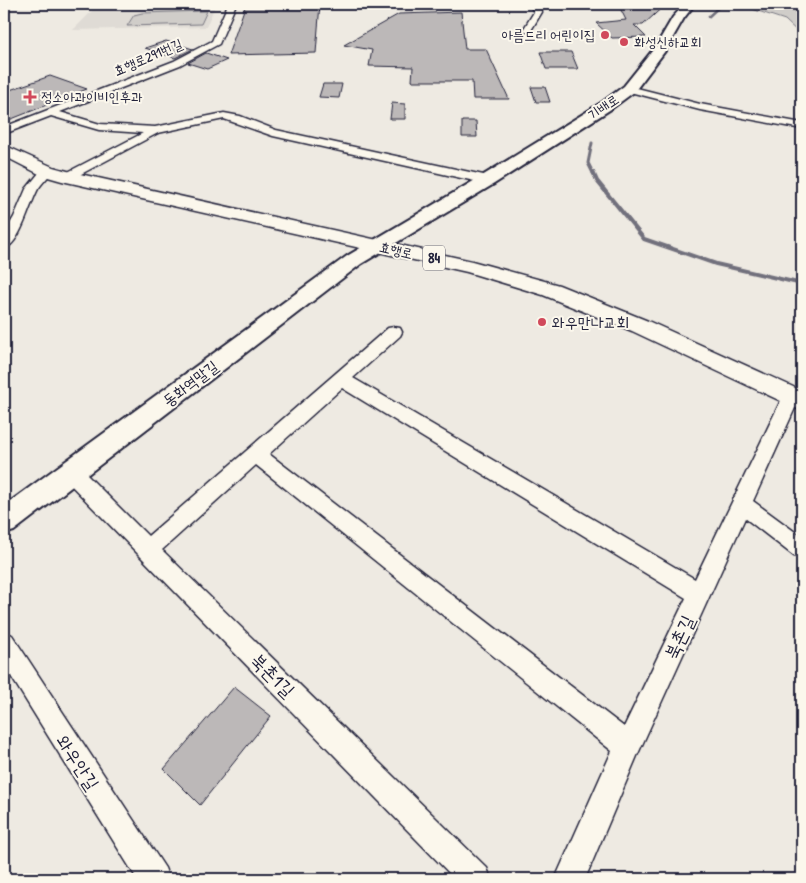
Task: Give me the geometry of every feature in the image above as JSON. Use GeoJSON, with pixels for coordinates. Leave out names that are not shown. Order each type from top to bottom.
{"type":"FeatureCollection","features":[{"type":"Feature","properties":{"kind":"main road","name":"효행로"},"geometry":{"type":"LineString","coordinates":[[4,150],[47,171],[68,177],[472,267],[551,290],[640,326],[796,400]]}},
{"type":"Feature","properties":{"kind":"street","name":"효행로291번길"},"geometry":{"type":"LineString","coordinates":[[4,131],[177,63],[216,42],[232,4]]}},
{"type":"Feature","properties":{"kind":"street"},"geometry":{"type":"LineString","coordinates":[[527,30],[538,12],[533,4]]}},
{"type":"Feature","properties":{"kind":"street","name":"기배로"},"geometry":{"type":"LineString","coordinates":[[377,246],[488,180],[606,106],[629,89],[661,48],[679,17],[690,4]]}},
{"type":"Feature","properties":{"kind":"street"},"geometry":{"type":"LineString","coordinates":[[629,89],[700,107],[802,126]]}},
{"type":"Feature","properties":{"kind":"street"},"geometry":{"type":"LineString","coordinates":[[51,113],[99,127],[155,130],[224,116],[236,118],[273,133],[488,180]]}},
{"type":"Feature","properties":{"kind":"street"},"geometry":{"type":"LineString","coordinates":[[68,177],[155,130]]}},
{"type":"Feature","properties":{"kind":"street"},"geometry":{"type":"LineString","coordinates":[[4,244],[21,217],[32,188],[47,171]]}},
{"type":"Feature","properties":{"kind":"street","name":"동화역말길"},"geometry":{"type":"LineString","coordinates":[[4,522],[377,246]]}},
{"type":"Feature","properties":{"kind":"street"},"geometry":{"type":"LineString","coordinates":[[148,549],[394,332]]}},
{"type":"Feature","properties":{"kind":"street"},"geometry":{"type":"LineString","coordinates":[[341,379],[699,594]]}},
{"type":"Feature","properties":{"kind":"street","name":"북촌길"},"geometry":{"type":"LineString","coordinates":[[570,879],[628,747],[741,504],[796,400]]}},
{"type":"Feature","properties":{"kind":"street"},"geometry":{"type":"LineString","coordinates":[[256,454],[628,747]]}},
{"type":"Feature","properties":{"kind":"street","name":"북촌1길"},"geometry":{"type":"LineString","coordinates":[[71,472],[476,879]]}},
{"type":"Feature","properties":{"kind":"street"},"geometry":{"type":"LineString","coordinates":[[741,504],[802,549]]}},
{"type":"Feature","properties":{"kind":"street","name":"와우안길"},"geometry":{"type":"LineString","coordinates":[[4,643],[154,879]]}},
{"type":"Feature","properties":{"kind":"shaded area"},"geometry":{"type":"Polygon","coordinates":[[[99,4],[216,4],[206,27],[73,30],[99,4]]]}},
{"type":"Feature","properties":{"kind":"shaded area"},"geometry":{"type":"Polygon","coordinates":[[[737,4],[802,4],[802,36],[785,20],[737,4]]]}},
{"type":"Feature","properties":{"kind":"shaded area"},"geometry":{"type":"Polygon","coordinates":[[[207,11],[201,24],[127,26],[134,15],[142,13],[207,11]]]}},
{"type":"Feature","properties":{"kind":"building"},"geometry":{"type":"Polygon","coordinates":[[[246,4],[320,4],[316,53],[228,55],[246,4]]]}},
{"type":"Feature","properties":{"kind":"building"},"geometry":{"type":"Polygon","coordinates":[[[618,4],[666,4],[643,25],[634,25],[646,37],[612,38],[596,23],[626,20],[618,4]]]}},
{"type":"Feature","properties":{"kind":"building"},"geometry":{"type":"Polygon","coordinates":[[[461,12],[465,49],[486,49],[509,99],[473,99],[472,81],[412,81],[413,67],[369,66],[372,50],[344,45],[399,14],[461,12]]]}},
{"type":"Feature","properties":{"kind":"building"},"geometry":{"type":"Polygon","coordinates":[[[166,41],[193,49],[175,58],[145,48],[166,41]]]}},
{"type":"Feature","properties":{"kind":"building"},"geometry":{"type":"Polygon","coordinates":[[[540,52],[571,52],[578,69],[546,69],[540,52]]]}},
{"type":"Feature","properties":{"kind":"building"},"geometry":{"type":"Polygon","coordinates":[[[206,53],[227,60],[207,69],[188,63],[206,53]]]}},
{"type":"Feature","properties":{"kind":"building"},"geometry":{"type":"Polygon","coordinates":[[[50,76],[87,89],[4,122],[4,92],[50,76]]]}},
{"type":"Feature","properties":{"kind":"building"},"geometry":{"type":"Polygon","coordinates":[[[323,84],[342,84],[339,98],[319,97],[323,84]]]}},
{"type":"Feature","properties":{"kind":"building"},"geometry":{"type":"Polygon","coordinates":[[[531,87],[545,87],[550,102],[536,102],[531,87]]]}},
{"type":"Feature","properties":{"kind":"building"},"geometry":{"type":"Polygon","coordinates":[[[392,103],[405,104],[405,119],[390,119],[392,103]]]}},
{"type":"Feature","properties":{"kind":"building"},"geometry":{"type":"Polygon","coordinates":[[[462,121],[476,121],[477,137],[462,137],[462,121]]]}},
{"type":"Feature","properties":{"kind":"building"},"geometry":{"type":"Polygon","coordinates":[[[234,687],[271,716],[200,805],[164,769],[234,687]]]}},
{"type":"Feature","properties":{"kind":"waterway"},"geometry":{"type":"LineString","coordinates":[[708,17],[722,4]]}},
{"type":"Feature","properties":{"kind":"waterway"},"geometry":{"type":"LineString","coordinates":[[592,143],[588,163],[593,173]]}},
{"type":"Feature","properties":{"kind":"waterway"},"geometry":{"type":"LineString","coordinates":[[593,172],[597,181],[644,239],[716,264],[802,284]]}},
{"type":"Feature","properties":{"kind":"place","name":"아름드리 어린이집"},"geometry":{"type":"Point","coordinates":[605,35]}},
{"type":"Feature","properties":{"kind":"place","name":"화성신하교회"},"geometry":{"type":"Point","coordinates":[624,42]}},
{"type":"Feature","properties":{"kind":"place","name":"정소아과이비인후과"},"geometry":{"type":"Point","coordinates":[30,97]}},
{"type":"Feature","properties":{"kind":"place","name":"와우만나교회"},"geometry":{"type":"Point","coordinates":[542,322]}}]}
